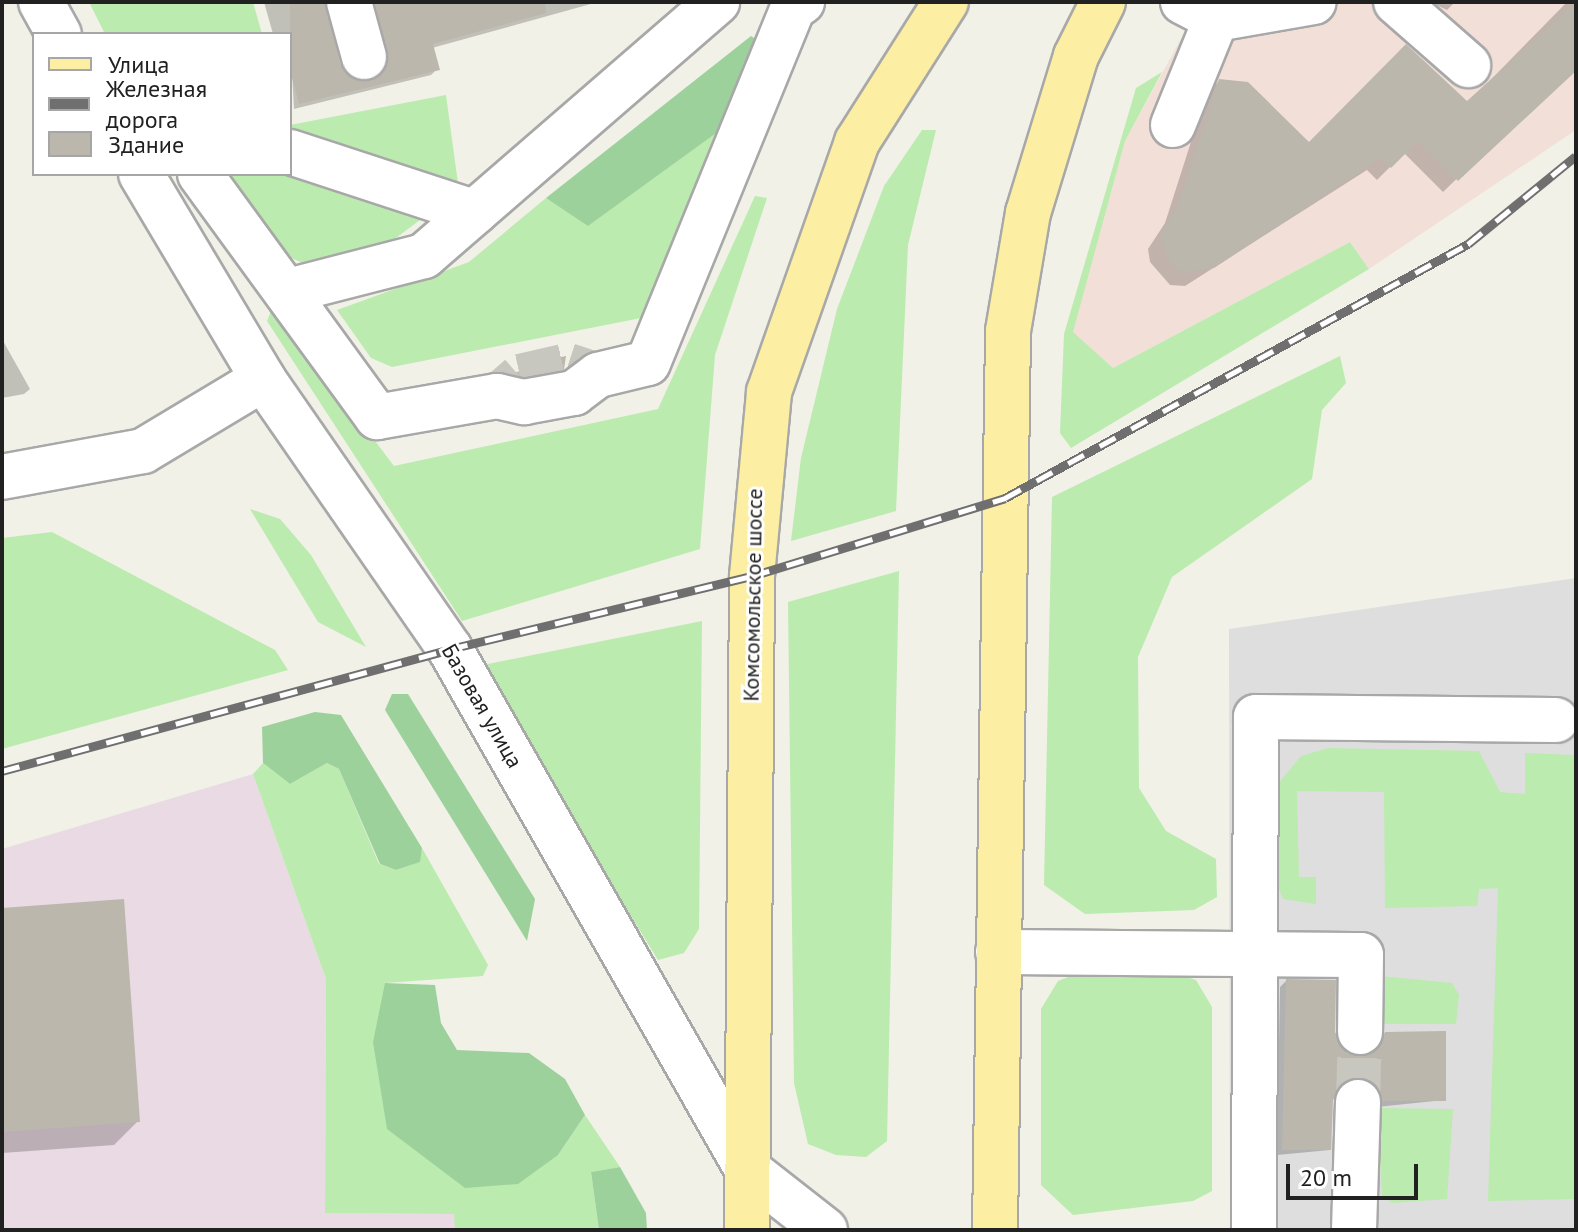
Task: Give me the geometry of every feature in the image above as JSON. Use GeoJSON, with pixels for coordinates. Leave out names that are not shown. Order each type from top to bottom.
{"type":"FeatureCollection","features":[{"type":"Feature","properties":{"kind":"main road","name":"Комсомольское шоссе"},"geometry":{"type":"LineString","coordinates":[[747,1230],[753,519],[769,392],[857,142],[946,2]]}},
{"type":"Feature","properties":{"kind":"main road"},"geometry":{"type":"LineString","coordinates":[[995,1230],[1008,331],[1028,213],[1076,56],[1103,2]]}},
{"type":"Feature","properties":{"kind":"street"},"geometry":{"type":"LineString","coordinates":[[41,2],[58,32]]}},
{"type":"Feature","properties":{"kind":"street"},"geometry":{"type":"LineString","coordinates":[[349,2],[364,57]]}},
{"type":"Feature","properties":{"kind":"street"},"geometry":{"type":"LineString","coordinates":[[288,291],[424,256],[717,2]]}},
{"type":"Feature","properties":{"kind":"street"},"geometry":{"type":"LineString","coordinates":[[1173,125],[1200,11],[1314,2]]}},
{"type":"Feature","properties":{"kind":"street"},"geometry":{"type":"LineString","coordinates":[[1396,2],[1468,65]]}},
{"type":"Feature","properties":{"kind":"street"},"geometry":{"type":"LineString","coordinates":[[202,176],[377,417],[497,396],[524,402],[574,393],[598,375],[648,363],[794,4]]}},
{"type":"Feature","properties":{"kind":"street"},"geometry":{"type":"LineString","coordinates":[[292,153],[474,212]]}},
{"type":"Feature","properties":{"kind":"street","name":"Базовая улица"},"geometry":{"type":"LineString","coordinates":[[142,176],[263,379],[450,649],[747,1169],[825,1230]]}},
{"type":"Feature","properties":{"kind":"street"},"geometry":{"type":"LineString","coordinates":[[2,477],[143,451],[263,379]]}},
{"type":"Feature","properties":{"kind":"street"},"geometry":{"type":"LineString","coordinates":[[1254,1230],[1252,953],[1256,717],[1556,720]]}},
{"type":"Feature","properties":{"kind":"street"},"geometry":{"type":"LineString","coordinates":[[998,952],[1361,955],[1360,1032]]}},
{"type":"Feature","properties":{"kind":"street"},"geometry":{"type":"LineString","coordinates":[[1354,1230],[1358,1102]]}},
{"type":"Feature","properties":{"kind":"shaded area"},"geometry":{"type":"Polygon","coordinates":[[[1201,2],[1576,2],[1576,130],[1369,269],[1350,242],[1113,368],[1072,332],[1125,141],[1201,2]]]}},
{"type":"Feature","properties":{"kind":"shaded area"},"geometry":{"type":"Polygon","coordinates":[[[1576,578],[1576,1230],[1230,1230],[1229,629],[1576,578]]]}},
{"type":"Feature","properties":{"kind":"shaded area"},"geometry":{"type":"Polygon","coordinates":[[[253,774],[326,979],[325,1213],[455,1214],[455,1230],[2,1230],[2,849],[253,774]]]}},
{"type":"Feature","properties":{"kind":"green space"},"geometry":{"type":"Polygon","coordinates":[[[89,2],[253,2],[261,32],[104,32],[89,2]]]}},
{"type":"Feature","properties":{"kind":"green space"},"geometry":{"type":"Polygon","coordinates":[[[751,36],[760,42],[726,126],[588,226],[546,198],[751,36]]]}},
{"type":"Feature","properties":{"kind":"green space"},"geometry":{"type":"Polygon","coordinates":[[[1162,72],[1125,141],[1073,332],[1113,368],[1350,242],[1369,269],[1071,448],[1060,433],[1064,334],[1136,88],[1162,72]]]}},
{"type":"Feature","properties":{"kind":"green space"},"geometry":{"type":"Polygon","coordinates":[[[446,95],[459,191],[377,252],[318,270],[287,256],[228,176],[292,176],[292,125],[446,95]]]}},
{"type":"Feature","properties":{"kind":"green space"},"geometry":{"type":"Polygon","coordinates":[[[726,126],[657,302],[641,318],[392,367],[371,358],[337,310],[469,262],[546,198],[589,225],[726,126]]]}},
{"type":"Feature","properties":{"kind":"green space"},"geometry":{"type":"Polygon","coordinates":[[[922,130],[936,130],[908,245],[896,511],[791,541],[801,458],[837,309],[884,186],[922,130]]]}},
{"type":"Feature","properties":{"kind":"green space"},"geometry":{"type":"Polygon","coordinates":[[[755,196],[767,198],[715,355],[700,549],[462,621],[267,321],[273,306],[394,466],[658,409],[755,196]]]}},
{"type":"Feature","properties":{"kind":"green space"},"geometry":{"type":"Polygon","coordinates":[[[1340,356],[1346,383],[1322,410],[1312,479],[1172,577],[1138,657],[1139,788],[1166,831],[1216,859],[1217,897],[1194,910],[1085,914],[1044,885],[1052,497],[1340,356]]]}},
{"type":"Feature","properties":{"kind":"green space"},"geometry":{"type":"Polygon","coordinates":[[[250,509],[280,519],[311,555],[366,647],[318,622],[250,509]]]}},
{"type":"Feature","properties":{"kind":"green space"},"geometry":{"type":"Polygon","coordinates":[[[52,532],[275,650],[288,670],[2,749],[2,538],[52,532]]]}},
{"type":"Feature","properties":{"kind":"green space"},"geometry":{"type":"Polygon","coordinates":[[[899,571],[887,1141],[866,1157],[836,1155],[808,1144],[794,1083],[788,602],[899,571]]]}},
{"type":"Feature","properties":{"kind":"green space"},"geometry":{"type":"Polygon","coordinates":[[[702,621],[699,929],[684,953],[658,960],[478,666],[702,621]]]}},
{"type":"Feature","properties":{"kind":"green space"},"geometry":{"type":"Polygon","coordinates":[[[392,694],[408,694],[535,899],[527,941],[385,710],[392,694]]]}},
{"type":"Feature","properties":{"kind":"green space"},"geometry":{"type":"Polygon","coordinates":[[[315,712],[341,715],[422,848],[420,862],[396,870],[380,864],[339,769],[327,763],[290,784],[263,763],[262,727],[315,712]]]}},
{"type":"Feature","properties":{"kind":"green space"},"geometry":{"type":"Polygon","coordinates":[[[1328,748],[1479,751],[1500,792],[1525,794],[1525,753],[1576,755],[1576,1199],[1488,1201],[1498,888],[1479,889],[1477,906],[1385,908],[1384,792],[1297,791],[1299,877],[1316,877],[1316,904],[1283,899],[1276,882],[1276,786],[1301,756],[1328,748]]]}},
{"type":"Feature","properties":{"kind":"green space"},"geometry":{"type":"Polygon","coordinates":[[[263,763],[290,784],[327,763],[339,769],[379,864],[396,870],[419,862],[422,848],[488,965],[483,976],[385,983],[558,1155],[585,1115],[620,1167],[591,1172],[599,1230],[455,1230],[454,1214],[325,1213],[326,979],[253,774],[263,763]]]}},
{"type":"Feature","properties":{"kind":"green space"},"geometry":{"type":"Polygon","coordinates":[[[1091,968],[1166,970],[1196,980],[1212,1007],[1212,1191],[1193,1201],[1073,1215],[1041,1185],[1041,1009],[1058,981],[1091,968]]]}},
{"type":"Feature","properties":{"kind":"green space"},"geometry":{"type":"Polygon","coordinates":[[[1381,976],[1452,983],[1459,995],[1456,1024],[1379,1024],[1381,976]]]}},
{"type":"Feature","properties":{"kind":"green space"},"geometry":{"type":"Polygon","coordinates":[[[385,983],[435,985],[441,1023],[457,1050],[529,1053],[565,1079],[585,1115],[558,1155],[518,1184],[465,1188],[387,1129],[373,1042],[385,983]]]}},
{"type":"Feature","properties":{"kind":"green space"},"geometry":{"type":"Polygon","coordinates":[[[1377,1108],[1453,1109],[1447,1199],[1392,1203],[1382,1195],[1377,1108]]]}},
{"type":"Feature","properties":{"kind":"green space"},"geometry":{"type":"Polygon","coordinates":[[[620,1167],[646,1213],[647,1230],[599,1230],[591,1172],[620,1167]]]}},
{"type":"Feature","properties":{"kind":"building"},"geometry":{"type":"Polygon","coordinates":[[[290,2],[325,2],[340,64],[358,81],[381,75],[388,63],[375,2],[545,2],[546,13],[433,44],[440,70],[299,104],[292,78],[290,2]]]}},
{"type":"Feature","properties":{"kind":"building"},"geometry":{"type":"Polygon","coordinates":[[[1576,2],[1576,71],[1458,181],[1418,141],[1391,168],[1381,158],[1214,268],[1183,272],[1170,263],[1160,234],[1177,208],[1219,79],[1248,82],[1309,142],[1406,44],[1467,101],[1576,2]]]}},
{"type":"Feature","properties":{"kind":"building"},"geometry":{"type":"Polygon","coordinates":[[[566,356],[564,369],[520,375],[518,366],[566,356]]]}},
{"type":"Feature","properties":{"kind":"building"},"geometry":{"type":"Polygon","coordinates":[[[124,899],[140,1122],[2,1132],[2,908],[124,899]]]}},
{"type":"Feature","properties":{"kind":"building"},"geometry":{"type":"Polygon","coordinates":[[[1286,979],[1336,980],[1335,1032],[1348,1054],[1373,1053],[1385,1032],[1446,1031],[1446,1101],[1383,1101],[1370,1080],[1347,1080],[1333,1100],[1331,1150],[1282,1150],[1286,979]]]}},
{"type":"Feature","properties":{"kind":"tunnel"},"geometry":{"type":"LineString","coordinates":[[497,396],[520,376],[568,365],[598,375]]}},
{"type":"Feature","properties":{"kind":"tunnel"},"geometry":{"type":"LineString","coordinates":[[1358,1102],[1360,1032]]}},
{"type":"Feature","properties":{"kind":"railway"},"geometry":{"type":"LineString","coordinates":[[2,771],[450,649],[752,576],[1005,498],[1468,244],[1576,156]]}}]}
